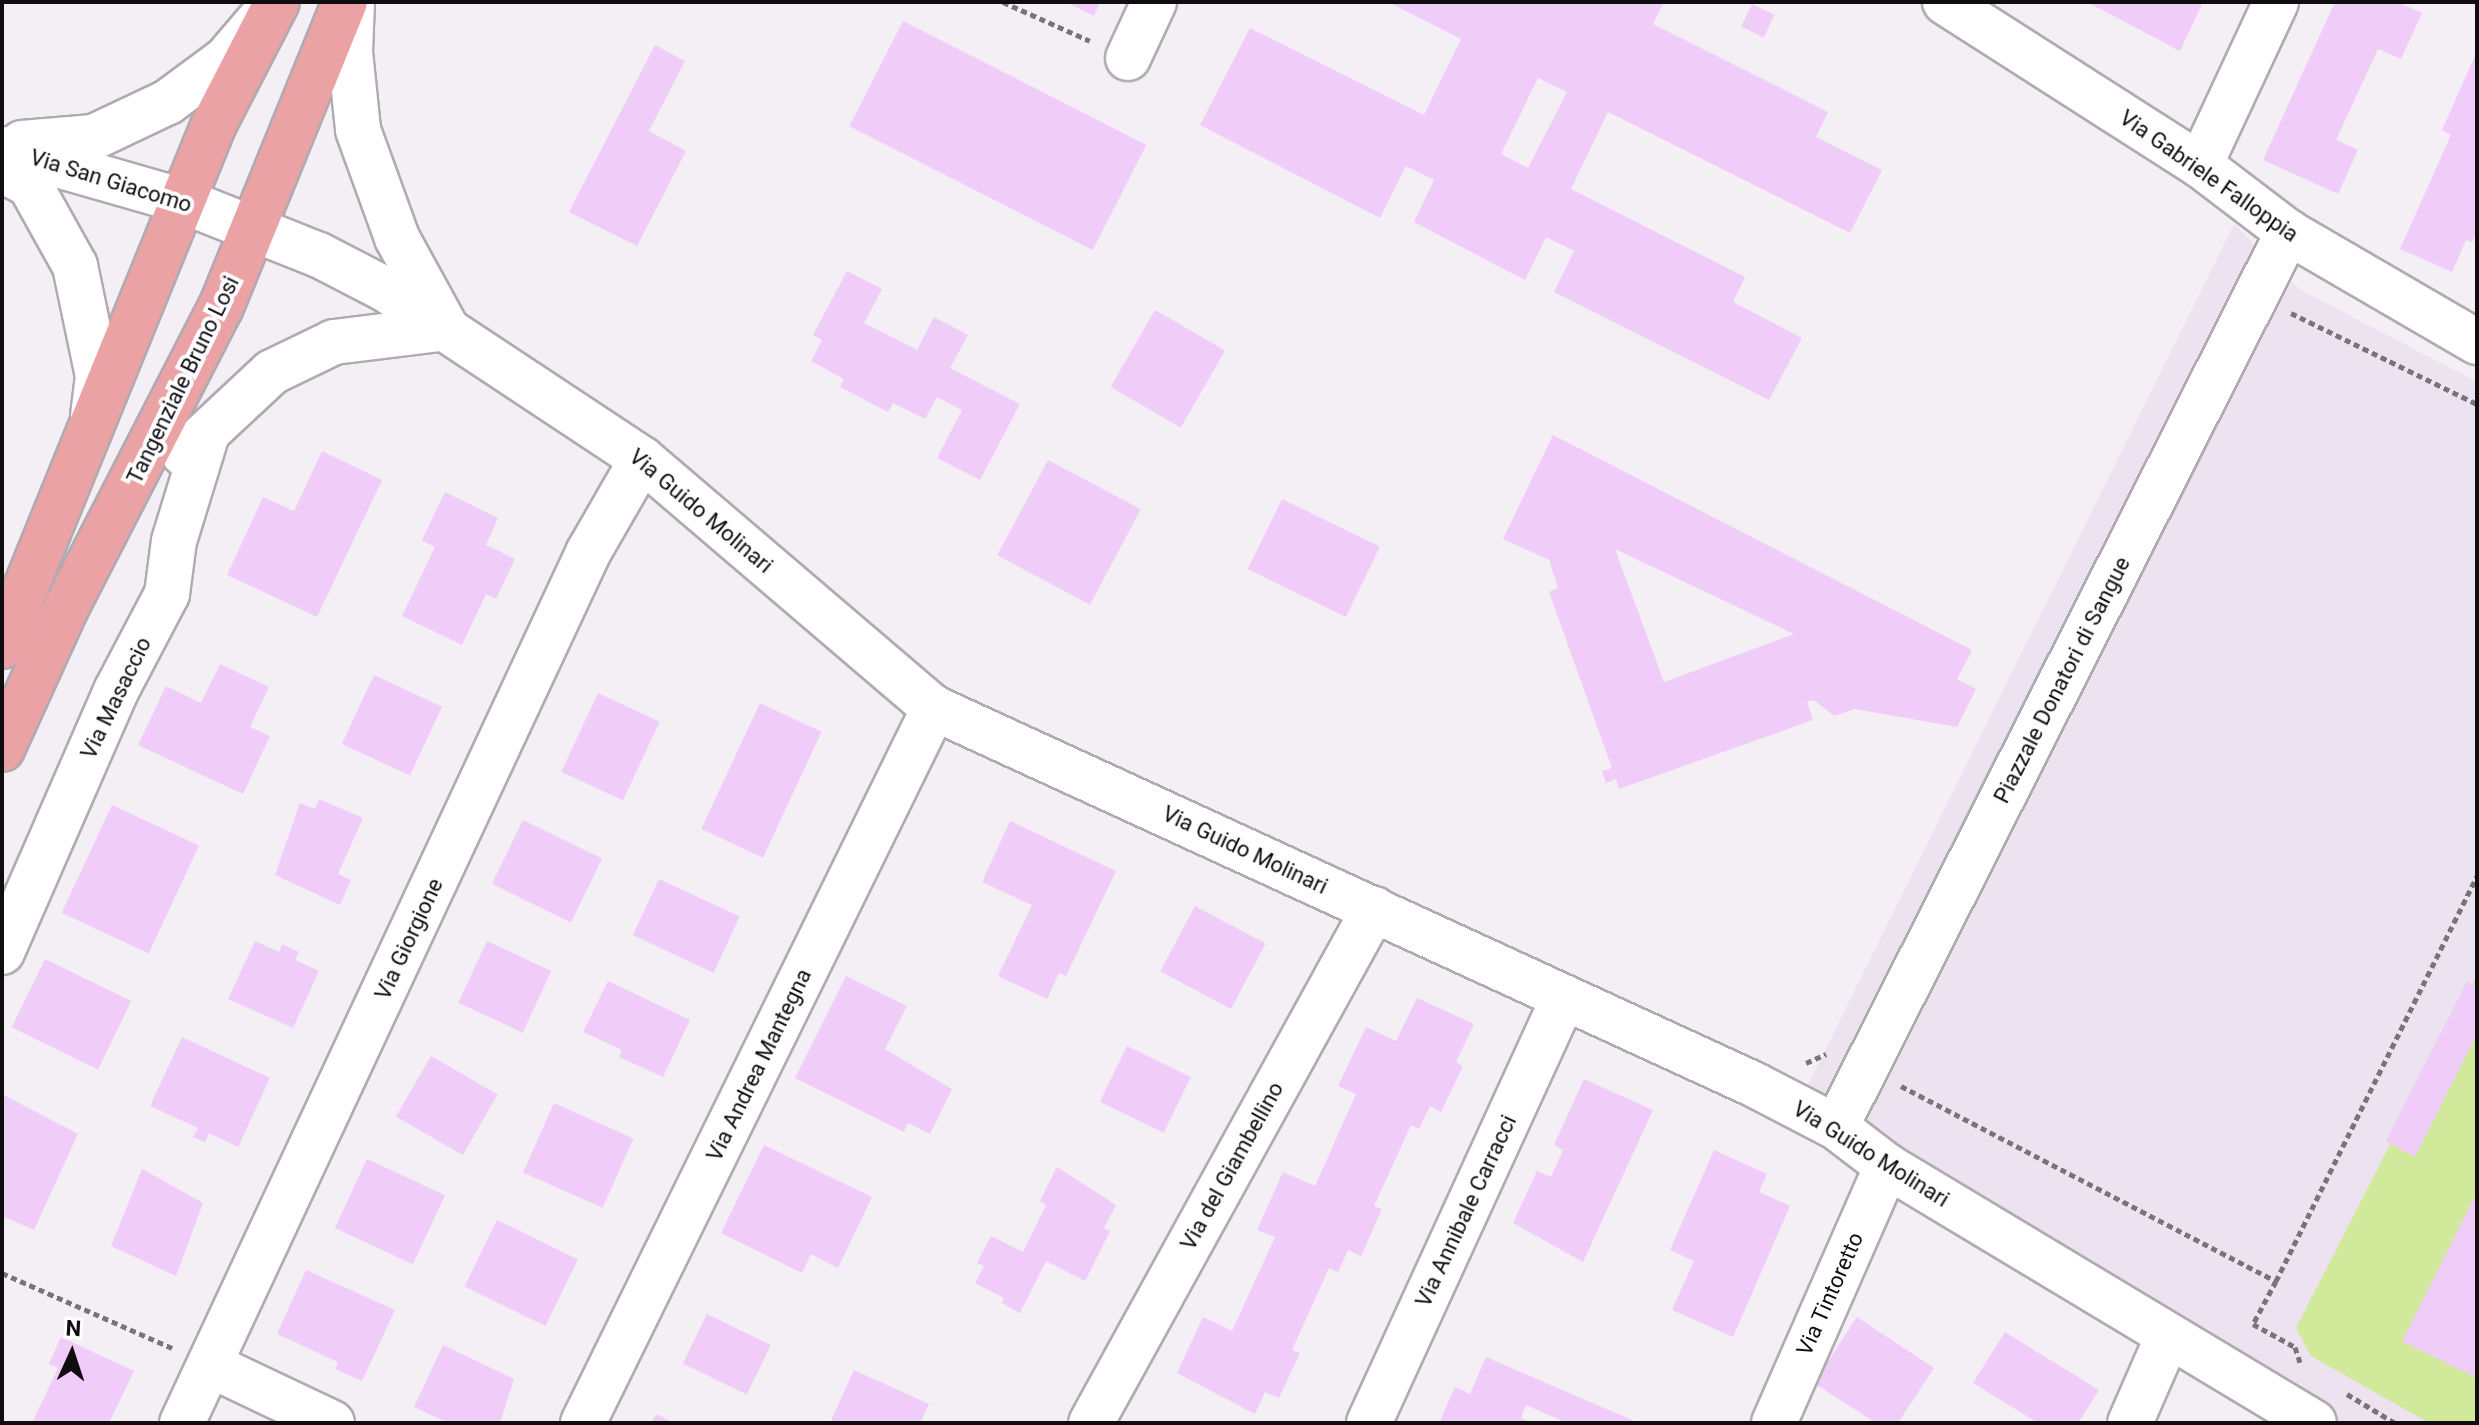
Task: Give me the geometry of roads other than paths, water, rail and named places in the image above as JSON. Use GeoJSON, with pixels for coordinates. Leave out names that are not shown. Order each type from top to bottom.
{"type":"FeatureCollection","features":[{"type":"Feature","properties":{"kind":"main road","name":"Tangenziale Bruno Losi"},"geometry":{"type":"LineString","coordinates":[[2,749],[66,608],[122,502],[220,215],[214,124],[275,2]]}},
{"type":"Feature","properties":{"kind":"main road","name":"Tangenziale Bruno Losi"},"geometry":{"type":"LineString","coordinates":[[2,646],[92,427],[345,2]]}},
{"type":"Feature","properties":{"kind":"street"},"geometry":{"type":"LineString","coordinates":[[2,139],[37,146],[94,137],[168,102],[226,59],[275,2]]}},
{"type":"Feature","properties":{"kind":"street"},"geometry":{"type":"LineString","coordinates":[[122,502],[206,437],[232,405],[272,372],[334,342],[446,328],[397,238],[358,130],[350,52],[352,2]]}},
{"type":"Feature","properties":{"kind":"street"},"geometry":{"type":"LineString","coordinates":[[1128,58],[1154,2]]}},
{"type":"Feature","properties":{"kind":"street","name":"Via Gabriele Falloppia"},"geometry":{"type":"LineString","coordinates":[[1945,2],[2200,165],[2288,232],[2477,342]]}},
{"type":"Feature","properties":{"kind":"street"},"geometry":{"type":"LineString","coordinates":[[2200,165],[2276,2]]}},
{"type":"Feature","properties":{"kind":"street","name":"Via San Giacomo"},"geometry":{"type":"LineString","coordinates":[[2,149],[220,215]]}},
{"type":"Feature","properties":{"kind":"street"},"geometry":{"type":"LineString","coordinates":[[2,170],[30,185],[75,266],[98,376],[92,427]]}},
{"type":"Feature","properties":{"kind":"street","name":"Via Guido Molinari"},"geometry":{"type":"LineString","coordinates":[[220,215],[372,282],[642,459],[934,708],[1374,909],[1836,1127],[1887,1166],[2168,1336],[2328,1407]]}},
{"type":"Feature","properties":{"kind":"street","name":"Piazzale Donatori di Sangue"},"geometry":{"type":"LineString","coordinates":[[1836,1127],[2288,232]]}},
{"type":"Feature","properties":{"kind":"street","name":"Via Masaccio"},"geometry":{"type":"LineString","coordinates":[[2,952],[116,691],[167,594],[174,541],[206,437]]}},
{"type":"Feature","properties":{"kind":"street","name":"Via Giorgione"},"geometry":{"type":"LineString","coordinates":[[182,1423],[588,553],[642,459]]}},
{"type":"Feature","properties":{"kind":"street","name":"Via Andrea Mantegna"},"geometry":{"type":"LineString","coordinates":[[583,1423],[934,708]]}},
{"type":"Feature","properties":{"kind":"street","name":"Via del Giambellino"},"geometry":{"type":"LineString","coordinates":[[1091,1423],[1374,909]]}},
{"type":"Feature","properties":{"kind":"street","name":"Via Annibale Carracci"},"geometry":{"type":"LineString","coordinates":[[1369,1423],[1564,998]]}},
{"type":"Feature","properties":{"kind":"street","name":"Via Tintoretto"},"geometry":{"type":"LineString","coordinates":[[1774,1423],[1887,1166]]}},
{"type":"Feature","properties":{"kind":"street"},"geometry":{"type":"LineString","coordinates":[[2130,1423],[2168,1336]]}},
{"type":"Feature","properties":{"kind":"street"},"geometry":{"type":"LineString","coordinates":[[210,1365],[332,1423]]}}]}
